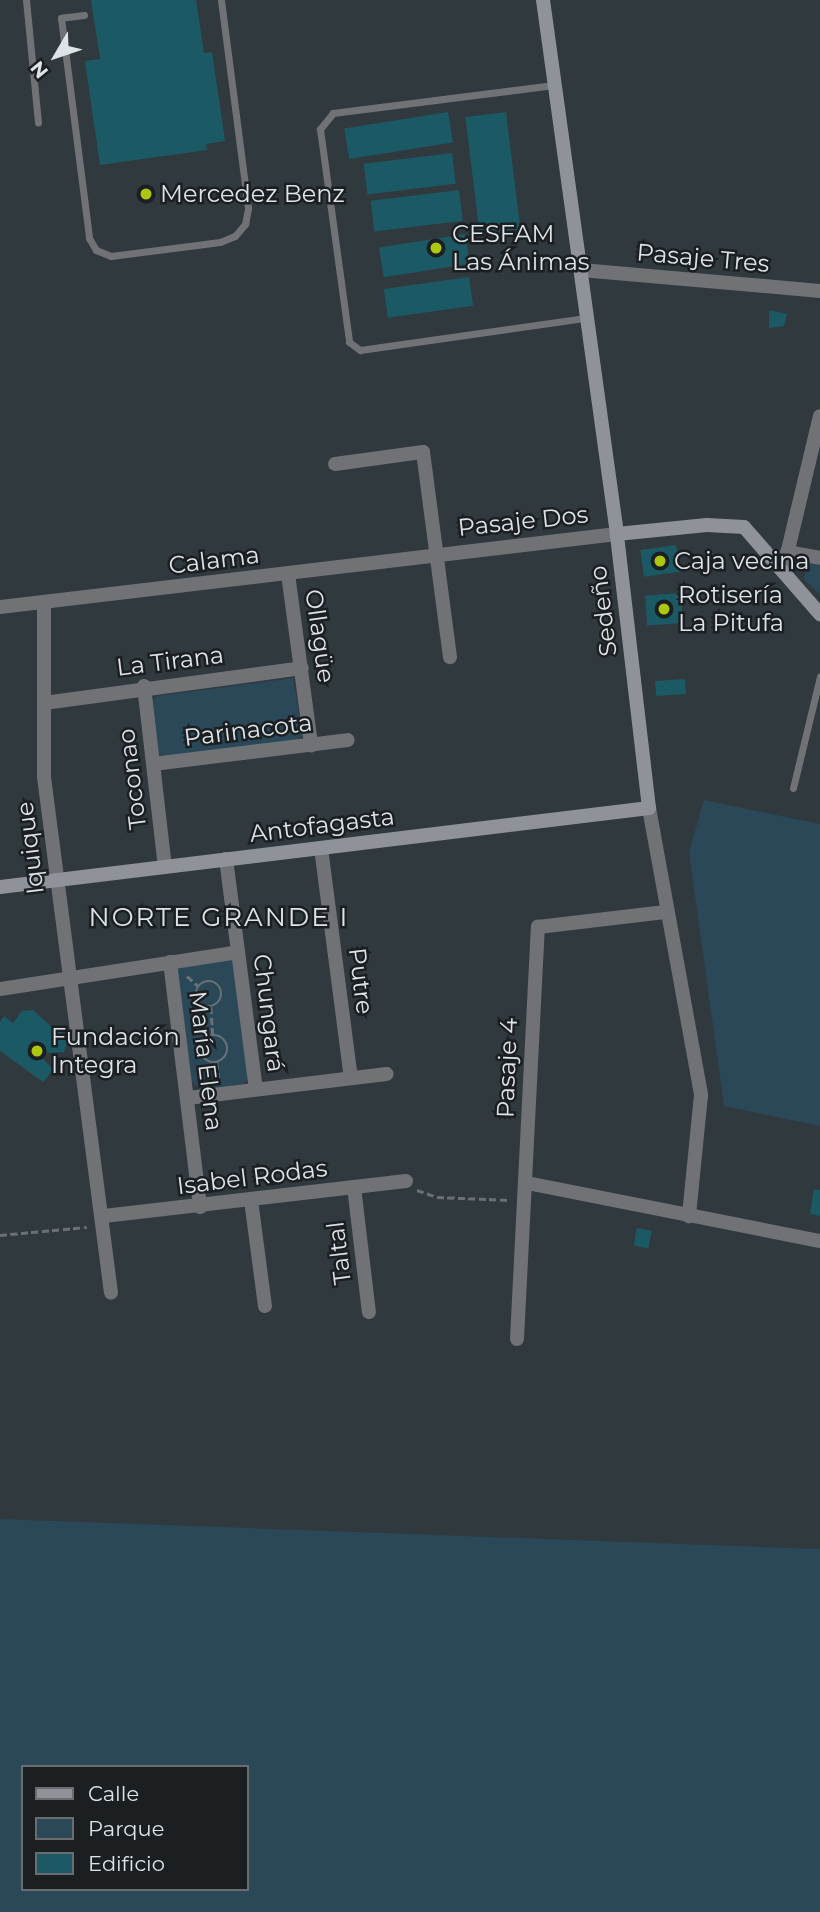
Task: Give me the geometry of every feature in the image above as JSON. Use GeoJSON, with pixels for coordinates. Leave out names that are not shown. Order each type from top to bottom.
{"type":"FeatureCollection","features":[{"type":"Feature","properties":{"kind":"street","name":"Sedeño"},"geometry":{"type":"LineString","coordinates":[[543,0],[617,534],[649,808],[665,912],[701,1095],[689,1216]]}},
{"type":"Feature","properties":{"kind":"street","name":"Pasaje Tres"},"geometry":{"type":"LineString","coordinates":[[581,270],[820,291]]}},
{"type":"Feature","properties":{"kind":"street"},"geometry":{"type":"LineString","coordinates":[[783,570],[814,463],[820,416]]}},
{"type":"Feature","properties":{"kind":"street"},"geometry":{"type":"LineString","coordinates":[[335,464],[423,452],[434,554],[450,657]]}},
{"type":"Feature","properties":{"kind":"street"},"geometry":{"type":"LineString","coordinates":[[617,534],[707,525],[744,527],[820,614]]}},
{"type":"Feature","properties":{"kind":"street","name":"Pasaje Dos"},"geometry":{"type":"LineString","coordinates":[[434,554],[617,534]]}},
{"type":"Feature","properties":{"kind":"street"},"geometry":{"type":"LineString","coordinates":[[787,552],[820,558]]}},
{"type":"Feature","properties":{"kind":"street","name":"Calama"},"geometry":{"type":"LineString","coordinates":[[0,607],[44,604],[434,554]]}},
{"type":"Feature","properties":{"kind":"street","name":"Ollagüe"},"geometry":{"type":"LineString","coordinates":[[288,574],[312,746]]}},
{"type":"Feature","properties":{"kind":"street","name":"Iquique"},"geometry":{"type":"LineString","coordinates":[[44,604],[44,777],[69,978],[104,1220],[111,1293]]}},
{"type":"Feature","properties":{"kind":"street","name":"La Tirana"},"geometry":{"type":"LineString","coordinates":[[44,703],[144,687],[302,668]]}},
{"type":"Feature","properties":{"kind":"street","name":"Toconao"},"geometry":{"type":"LineString","coordinates":[[144,687],[165,867]]}},
{"type":"Feature","properties":{"kind":"street","name":"Parinacota"},"geometry":{"type":"LineString","coordinates":[[153,764],[348,740]]}},
{"type":"Feature","properties":{"kind":"street","name":"Antofagasta"},"geometry":{"type":"LineString","coordinates":[[0,887],[649,808]]}},
{"type":"Feature","properties":{"kind":"street","name":"Putre"},"geometry":{"type":"LineString","coordinates":[[321,848],[351,1078]]}},
{"type":"Feature","properties":{"kind":"street","name":"Chungará"},"geometry":{"type":"LineString","coordinates":[[226,859],[256,1089]]}},
{"type":"Feature","properties":{"kind":"street","name":"Pasaje 4"},"geometry":{"type":"LineString","coordinates":[[517,1339],[538,927],[665,912]]}},
{"type":"Feature","properties":{"kind":"street"},"geometry":{"type":"LineString","coordinates":[[0,989],[238,952]]}},
{"type":"Feature","properties":{"kind":"street","name":"María Elena"},"geometry":{"type":"LineString","coordinates":[[170,962],[200,1207]]}},
{"type":"Feature","properties":{"kind":"street"},"geometry":{"type":"LineString","coordinates":[[188,1098],[387,1074]]}},
{"type":"Feature","properties":{"kind":"street","name":"Isabel Rodas"},"geometry":{"type":"LineString","coordinates":[[104,1220],[406,1181]]}},
{"type":"Feature","properties":{"kind":"street"},"geometry":{"type":"LineString","coordinates":[[527,1183],[820,1241]]}},
{"type":"Feature","properties":{"kind":"street","name":"Taltal"},"geometry":{"type":"LineString","coordinates":[[354,1188],[369,1312]]}},
{"type":"Feature","properties":{"kind":"street"},"geometry":{"type":"LineString","coordinates":[[251,1200],[265,1306]]}},
{"type":"Feature","properties":{"kind":"lane"},"geometry":{"type":"LineString","coordinates":[[26,0],[38,122]]}},
{"type":"Feature","properties":{"kind":"lane"},"geometry":{"type":"LineString","coordinates":[[84,15],[61,18],[89,237],[96,250],[111,256],[220,242],[235,236],[245,224],[248,208],[221,0]]}},
{"type":"Feature","properties":{"kind":"lane"},"geometry":{"type":"LineString","coordinates":[[555,85],[333,113],[320,130],[349,342],[360,350],[586,318]]}},
{"type":"Feature","properties":{"kind":"lane"},"geometry":{"type":"LineString","coordinates":[[793,788],[820,676]]}},
{"type":"Feature","properties":{"kind":"path"},"geometry":{"type":"LineString","coordinates":[[205,981],[218,984],[222,991],[221,1000],[211,1007],[196,998],[198,986],[205,981]]}},
{"type":"Feature","properties":{"kind":"path"},"geometry":{"type":"LineString","coordinates":[[211,1007],[213,1035]]}},
{"type":"Feature","properties":{"kind":"path"},"geometry":{"type":"LineString","coordinates":[[213,1035],[224,1038],[228,1046],[227,1055],[215,1063],[203,1057],[200,1049],[203,1040],[213,1035]]}},
{"type":"Feature","properties":{"kind":"path"},"geometry":{"type":"LineString","coordinates":[[406,1181],[420,1193],[437,1197],[525,1201]]}},
{"type":"Feature","properties":{"kind":"path"},"geometry":{"type":"LineString","coordinates":[[0,1235],[104,1220]]}},
{"type":"Feature","properties":{"kind":"green space"},"geometry":{"type":"Polygon","coordinates":[[[806,562],[820,565],[820,594],[804,580],[806,562]]]}},
{"type":"Feature","properties":{"kind":"green space"},"geometry":{"type":"Polygon","coordinates":[[[293,678],[303,735],[295,742],[166,758],[158,753],[150,703],[157,696],[293,678]]]}},
{"type":"Feature","properties":{"kind":"green space"},"geometry":{"type":"Polygon","coordinates":[[[704,800],[820,824],[820,1126],[724,1106],[689,852],[704,800]]]}},
{"type":"Feature","properties":{"kind":"green space"},"geometry":{"type":"Polygon","coordinates":[[[228,957],[233,961],[250,1076],[244,1084],[201,1090],[191,1081],[177,970],[182,963],[228,957]]]}},
{"type":"Feature","properties":{"kind":"green space"},"geometry":{"type":"Polygon","coordinates":[[[0,1519],[820,1549],[820,1912],[0,1912],[0,1519]]]}},
{"type":"Feature","properties":{"kind":"building"},"geometry":{"type":"Polygon","coordinates":[[[91,0],[196,0],[204,53],[212,52],[225,141],[206,144],[207,150],[100,165],[85,61],[100,59],[91,0]]]}},
{"type":"Feature","properties":{"kind":"building"},"geometry":{"type":"Polygon","coordinates":[[[448,112],[453,143],[349,159],[344,128],[448,112]]]}},
{"type":"Feature","properties":{"kind":"building"},"geometry":{"type":"Polygon","coordinates":[[[506,112],[520,229],[480,234],[465,117],[506,112]]]}},
{"type":"Feature","properties":{"kind":"building"},"geometry":{"type":"Polygon","coordinates":[[[452,153],[456,184],[367,195],[364,164],[452,153]]]}},
{"type":"Feature","properties":{"kind":"building"},"geometry":{"type":"Polygon","coordinates":[[[459,190],[463,221],[374,232],[371,201],[459,190]]]}},
{"type":"Feature","properties":{"kind":"building"},"geometry":{"type":"Polygon","coordinates":[[[465,234],[470,264],[384,277],[379,248],[465,234]]]}},
{"type":"Feature","properties":{"kind":"building"},"geometry":{"type":"Polygon","coordinates":[[[469,277],[473,306],[388,318],[384,289],[469,277]]]}},
{"type":"Feature","properties":{"kind":"building"},"geometry":{"type":"Polygon","coordinates":[[[769,310],[787,314],[784,326],[769,328],[769,310]]]}},
{"type":"Feature","properties":{"kind":"building","name":"Caja vecina"},"geometry":{"type":"Polygon","coordinates":[[[676,545],[680,572],[644,577],[640,550],[676,545]]]}},
{"type":"Feature","properties":{"kind":"building","name":"Rotisería La Pitufa"},"geometry":{"type":"Polygon","coordinates":[[[681,593],[683,623],[647,625],[645,596],[681,593]]]}},
{"type":"Feature","properties":{"kind":"building"},"geometry":{"type":"Polygon","coordinates":[[[685,679],[686,694],[656,696],[655,681],[685,679]]]}},
{"type":"Feature","properties":{"kind":"building"},"geometry":{"type":"Polygon","coordinates":[[[33,1010],[54,1029],[57,1026],[68,1041],[64,1052],[48,1053],[33,1040],[28,1046],[54,1069],[43,1082],[0,1051],[0,1022],[4,1016],[13,1023],[22,1011],[33,1010]]]}},
{"type":"Feature","properties":{"kind":"building"},"geometry":{"type":"Polygon","coordinates":[[[814,1189],[820,1190],[820,1216],[810,1214],[814,1189]]]}},
{"type":"Feature","properties":{"kind":"building"},"geometry":{"type":"Polygon","coordinates":[[[637,1228],[652,1231],[648,1249],[634,1246],[637,1228]]]}},
{"type":"Feature","properties":{"kind":"place","name":"Mercedez Benz"},"geometry":{"type":"Point","coordinates":[146,194]}},
{"type":"Feature","properties":{"kind":"place","name":"CESFAM Las Ánimas"},"geometry":{"type":"Point","coordinates":[436,248]}},
{"type":"Feature","properties":{"kind":"place","name":"Caja vecina"},"geometry":{"type":"Point","coordinates":[660,561]}},
{"type":"Feature","properties":{"kind":"place","name":"Rotisería La Pitufa"},"geometry":{"type":"Point","coordinates":[664,609]}},
{"type":"Feature","properties":{"kind":"place","name":"Fundación Integra"},"geometry":{"type":"Point","coordinates":[37,1051]}},
{"type":"Feature","properties":{"kind":"district","name":"NORTE GRANDE I"},"geometry":{"type":"Point","coordinates":[219,918]}}]}
